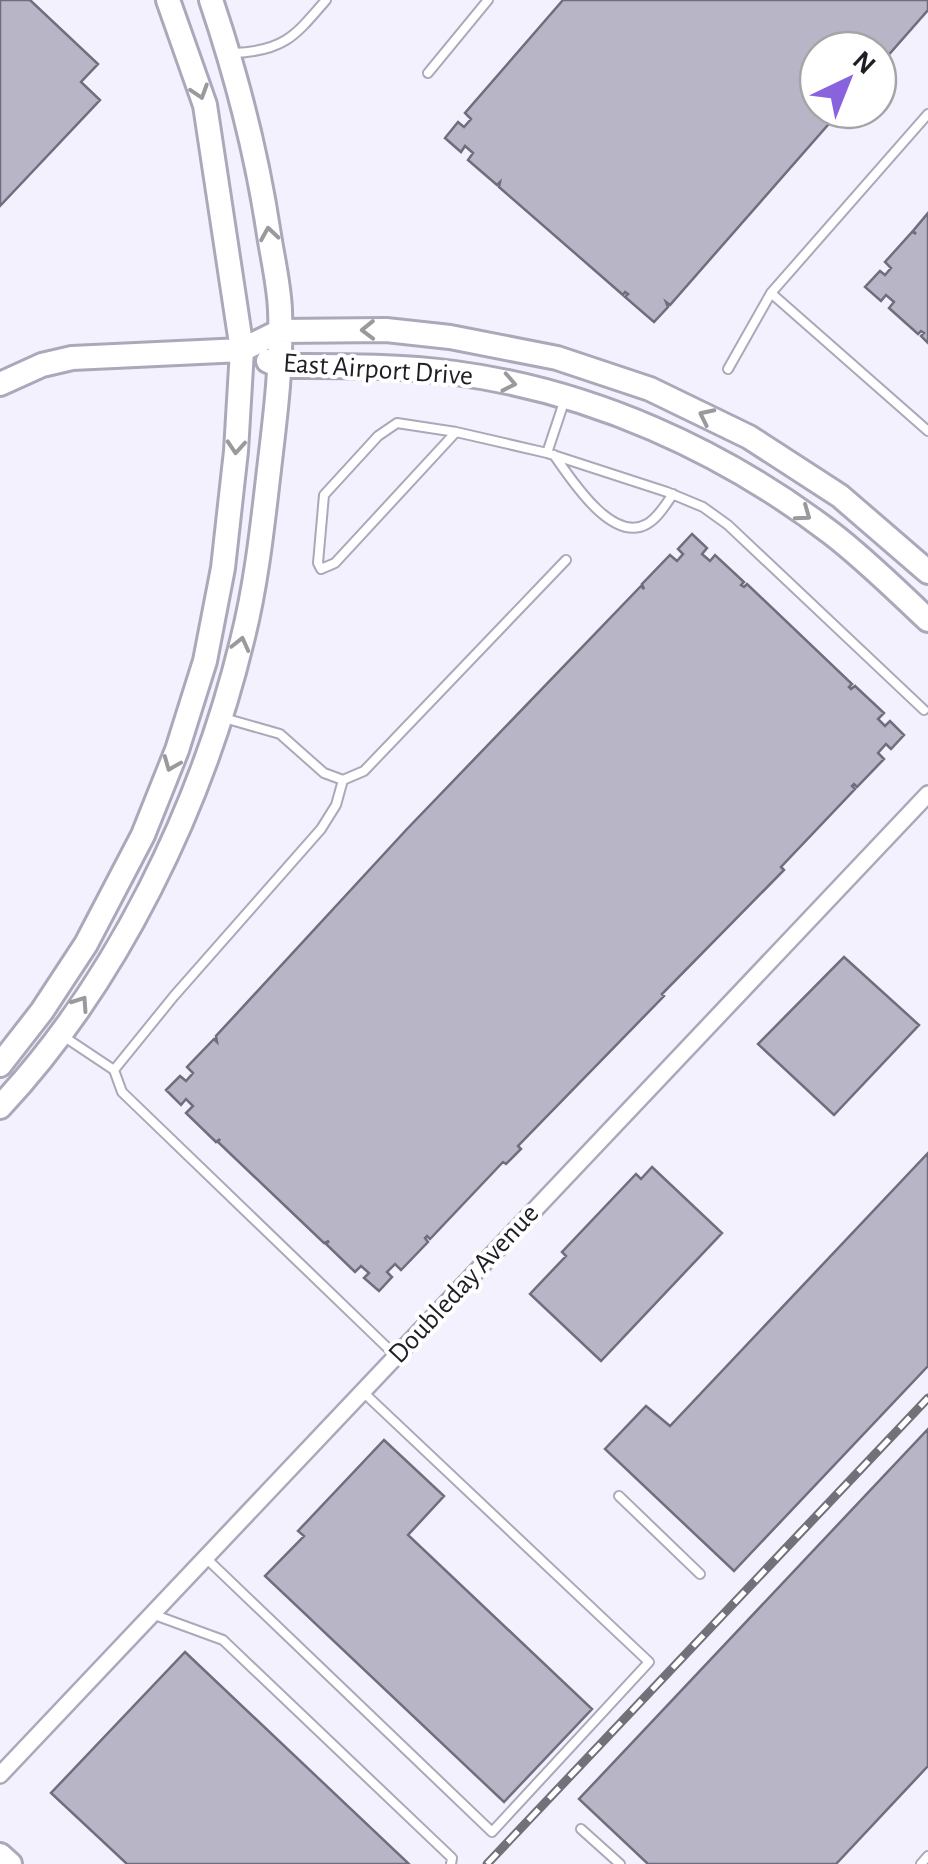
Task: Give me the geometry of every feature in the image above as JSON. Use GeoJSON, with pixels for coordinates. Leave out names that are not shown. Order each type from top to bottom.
{"type":"FeatureCollection","features":[{"type":"Feature","properties":{"kind":"main road"},"geometry":{"type":"LineString","coordinates":[[0,1066],[86,944],[143,835],[177,750],[205,661],[223,568],[242,350],[205,106],[168,0]]}},
{"type":"Feature","properties":{"kind":"main road","name":"East Airport Drive"},"geometry":{"type":"LineString","coordinates":[[211,0],[239,82],[262,186],[280,305],[280,331]]}},
{"type":"Feature","properties":{"kind":"main road","name":"East Airport Drive"},"geometry":{"type":"LineString","coordinates":[[242,350],[280,331],[386,330],[450,336],[557,358],[650,389],[749,437],[840,496],[928,572]]}},
{"type":"Feature","properties":{"kind":"main road"},"geometry":{"type":"LineString","coordinates":[[0,1107],[60,1033],[110,960],[170,846],[219,716],[242,641],[262,533],[280,331]]}},
{"type":"Feature","properties":{"kind":"main road"},"geometry":{"type":"LineString","coordinates":[[0,384],[42,365],[72,358],[242,350]]}},
{"type":"Feature","properties":{"kind":"main road","name":"East Airport Drive"},"geometry":{"type":"LineString","coordinates":[[242,350],[279,366],[363,365],[456,373],[539,389],[641,422],[716,458],[777,494],[833,534],[928,620]]}},
{"type":"Feature","properties":{"kind":"main road"},"geometry":{"type":"LineString","coordinates":[[0,1854],[10,1864]]}},
{"type":"Feature","properties":{"kind":"street","name":"Doubleday Avenue"},"geometry":{"type":"LineString","coordinates":[[0,1775],[928,794]]}},
{"type":"Feature","properties":{"kind":"lane"},"geometry":{"type":"LineString","coordinates":[[229,53],[276,48],[292,38],[325,0]]}},
{"type":"Feature","properties":{"kind":"lane"},"geometry":{"type":"LineString","coordinates":[[428,73],[488,0]]}},
{"type":"Feature","properties":{"kind":"lane"},"geometry":{"type":"LineString","coordinates":[[728,369],[771,293],[928,114]]}},
{"type":"Feature","properties":{"kind":"lane"},"geometry":{"type":"LineString","coordinates":[[771,293],[928,432]]}},
{"type":"Feature","properties":{"kind":"lane"},"geometry":{"type":"LineString","coordinates":[[550,454],[566,398]]}},
{"type":"Feature","properties":{"kind":"lane"},"geometry":{"type":"LineString","coordinates":[[456,432],[334,563],[321,568],[318,563],[324,495],[378,436],[397,423],[456,432],[550,454],[703,507],[728,525],[924,710]]}},
{"type":"Feature","properties":{"kind":"lane"},"geometry":{"type":"LineString","coordinates":[[550,454],[580,491],[623,528],[635,529],[651,522],[673,494]]}},
{"type":"Feature","properties":{"kind":"lane"},"geometry":{"type":"LineString","coordinates":[[219,716],[280,734],[324,773],[343,780],[364,771],[566,560]]}},
{"type":"Feature","properties":{"kind":"lane"},"geometry":{"type":"LineString","coordinates":[[114,1070],[321,829],[336,805],[343,780]]}},
{"type":"Feature","properties":{"kind":"lane"},"geometry":{"type":"LineString","coordinates":[[60,1033],[114,1070],[122,1092],[396,1356]]}},
{"type":"Feature","properties":{"kind":"lane"},"geometry":{"type":"LineString","coordinates":[[206,1558],[492,1832],[649,1662],[363,1392]]}},
{"type":"Feature","properties":{"kind":"lane"},"geometry":{"type":"LineString","coordinates":[[619,1496],[700,1574]]}},
{"type":"Feature","properties":{"kind":"lane"},"geometry":{"type":"LineString","coordinates":[[152,1614],[223,1640],[452,1858],[451,1864]]}},
{"type":"Feature","properties":{"kind":"lane"},"geometry":{"type":"LineString","coordinates":[[582,1828],[620,1864]]}},
{"type":"Feature","properties":{"kind":"lane"},"geometry":{"type":"LineString","coordinates":[[921,1864],[928,1856]]}},
{"type":"Feature","properties":{"kind":"building"},"geometry":{"type":"Polygon","coordinates":[[[0,0],[30,0],[98,64],[81,82],[100,100],[0,206],[0,0]]]}},
{"type":"Feature","properties":{"kind":"building"},"geometry":{"type":"Polygon","coordinates":[[[563,0],[928,0],[928,10],[898,44],[898,30],[798,30],[798,130],[823,130],[670,305],[666,302],[668,307],[654,322],[625,297],[628,294],[623,295],[499,187],[500,182],[497,185],[468,160],[473,153],[465,146],[461,152],[445,138],[458,122],[464,127],[471,119],[465,113],[563,0]]]}},
{"type":"Feature","properties":{"kind":"building"},"geometry":{"type":"Polygon","coordinates":[[[928,213],[928,343],[921,336],[924,333],[918,334],[889,308],[894,302],[886,295],[881,301],[865,287],[880,271],[885,275],[891,268],[885,262],[912,232],[916,234],[913,231],[928,213]]]}},
{"type":"Feature","properties":{"kind":"building"},"geometry":{"type":"Polygon","coordinates":[[[692,534],[707,548],[702,554],[710,561],[715,555],[744,582],[741,585],[747,584],[852,684],[851,689],[855,686],[884,713],[878,719],[885,726],[890,721],[904,735],[891,749],[886,744],[878,753],[884,759],[857,787],[852,786],[855,789],[781,867],[784,870],[518,1146],[521,1149],[506,1164],[503,1162],[430,1239],[425,1238],[428,1242],[401,1270],[395,1264],[387,1272],[392,1277],[379,1291],[364,1278],[369,1273],[361,1266],[355,1272],[326,1244],[329,1241],[324,1243],[218,1142],[220,1139],[216,1142],[186,1113],[193,1106],[186,1099],[181,1105],[166,1090],[180,1076],[186,1081],[193,1073],[187,1067],[214,1039],[217,1042],[216,1036],[407,829],[641,586],[644,589],[642,584],[670,555],[677,561],[683,554],[678,549],[692,534]]]}},
{"type":"Feature","properties":{"kind":"building"},"geometry":{"type":"Polygon","coordinates":[[[844,957],[919,1025],[834,1115],[758,1044],[844,957]]]}},
{"type":"Feature","properties":{"kind":"building"},"geometry":{"type":"Polygon","coordinates":[[[928,1153],[928,1366],[734,1571],[605,1449],[646,1406],[670,1426],[928,1153]]]}},
{"type":"Feature","properties":{"kind":"building"},"geometry":{"type":"Polygon","coordinates":[[[652,1167],[722,1233],[601,1361],[530,1294],[566,1256],[562,1252],[636,1174],[641,1179],[652,1167]]]}},
{"type":"Feature","properties":{"kind":"building"},"geometry":{"type":"Polygon","coordinates":[[[928,1429],[928,1766],[836,1864],[648,1864],[579,1799],[928,1429]]]}},
{"type":"Feature","properties":{"kind":"building"},"geometry":{"type":"Polygon","coordinates":[[[384,1440],[444,1496],[408,1535],[592,1709],[504,1802],[265,1576],[304,1536],[298,1531],[384,1440]]]}},
{"type":"Feature","properties":{"kind":"building"},"geometry":{"type":"Polygon","coordinates":[[[185,1652],[409,1864],[127,1864],[51,1793],[185,1652]]]}},
{"type":"Feature","properties":{"kind":"railway"},"geometry":{"type":"LineString","coordinates":[[487,1864],[928,1398]]}}]}
